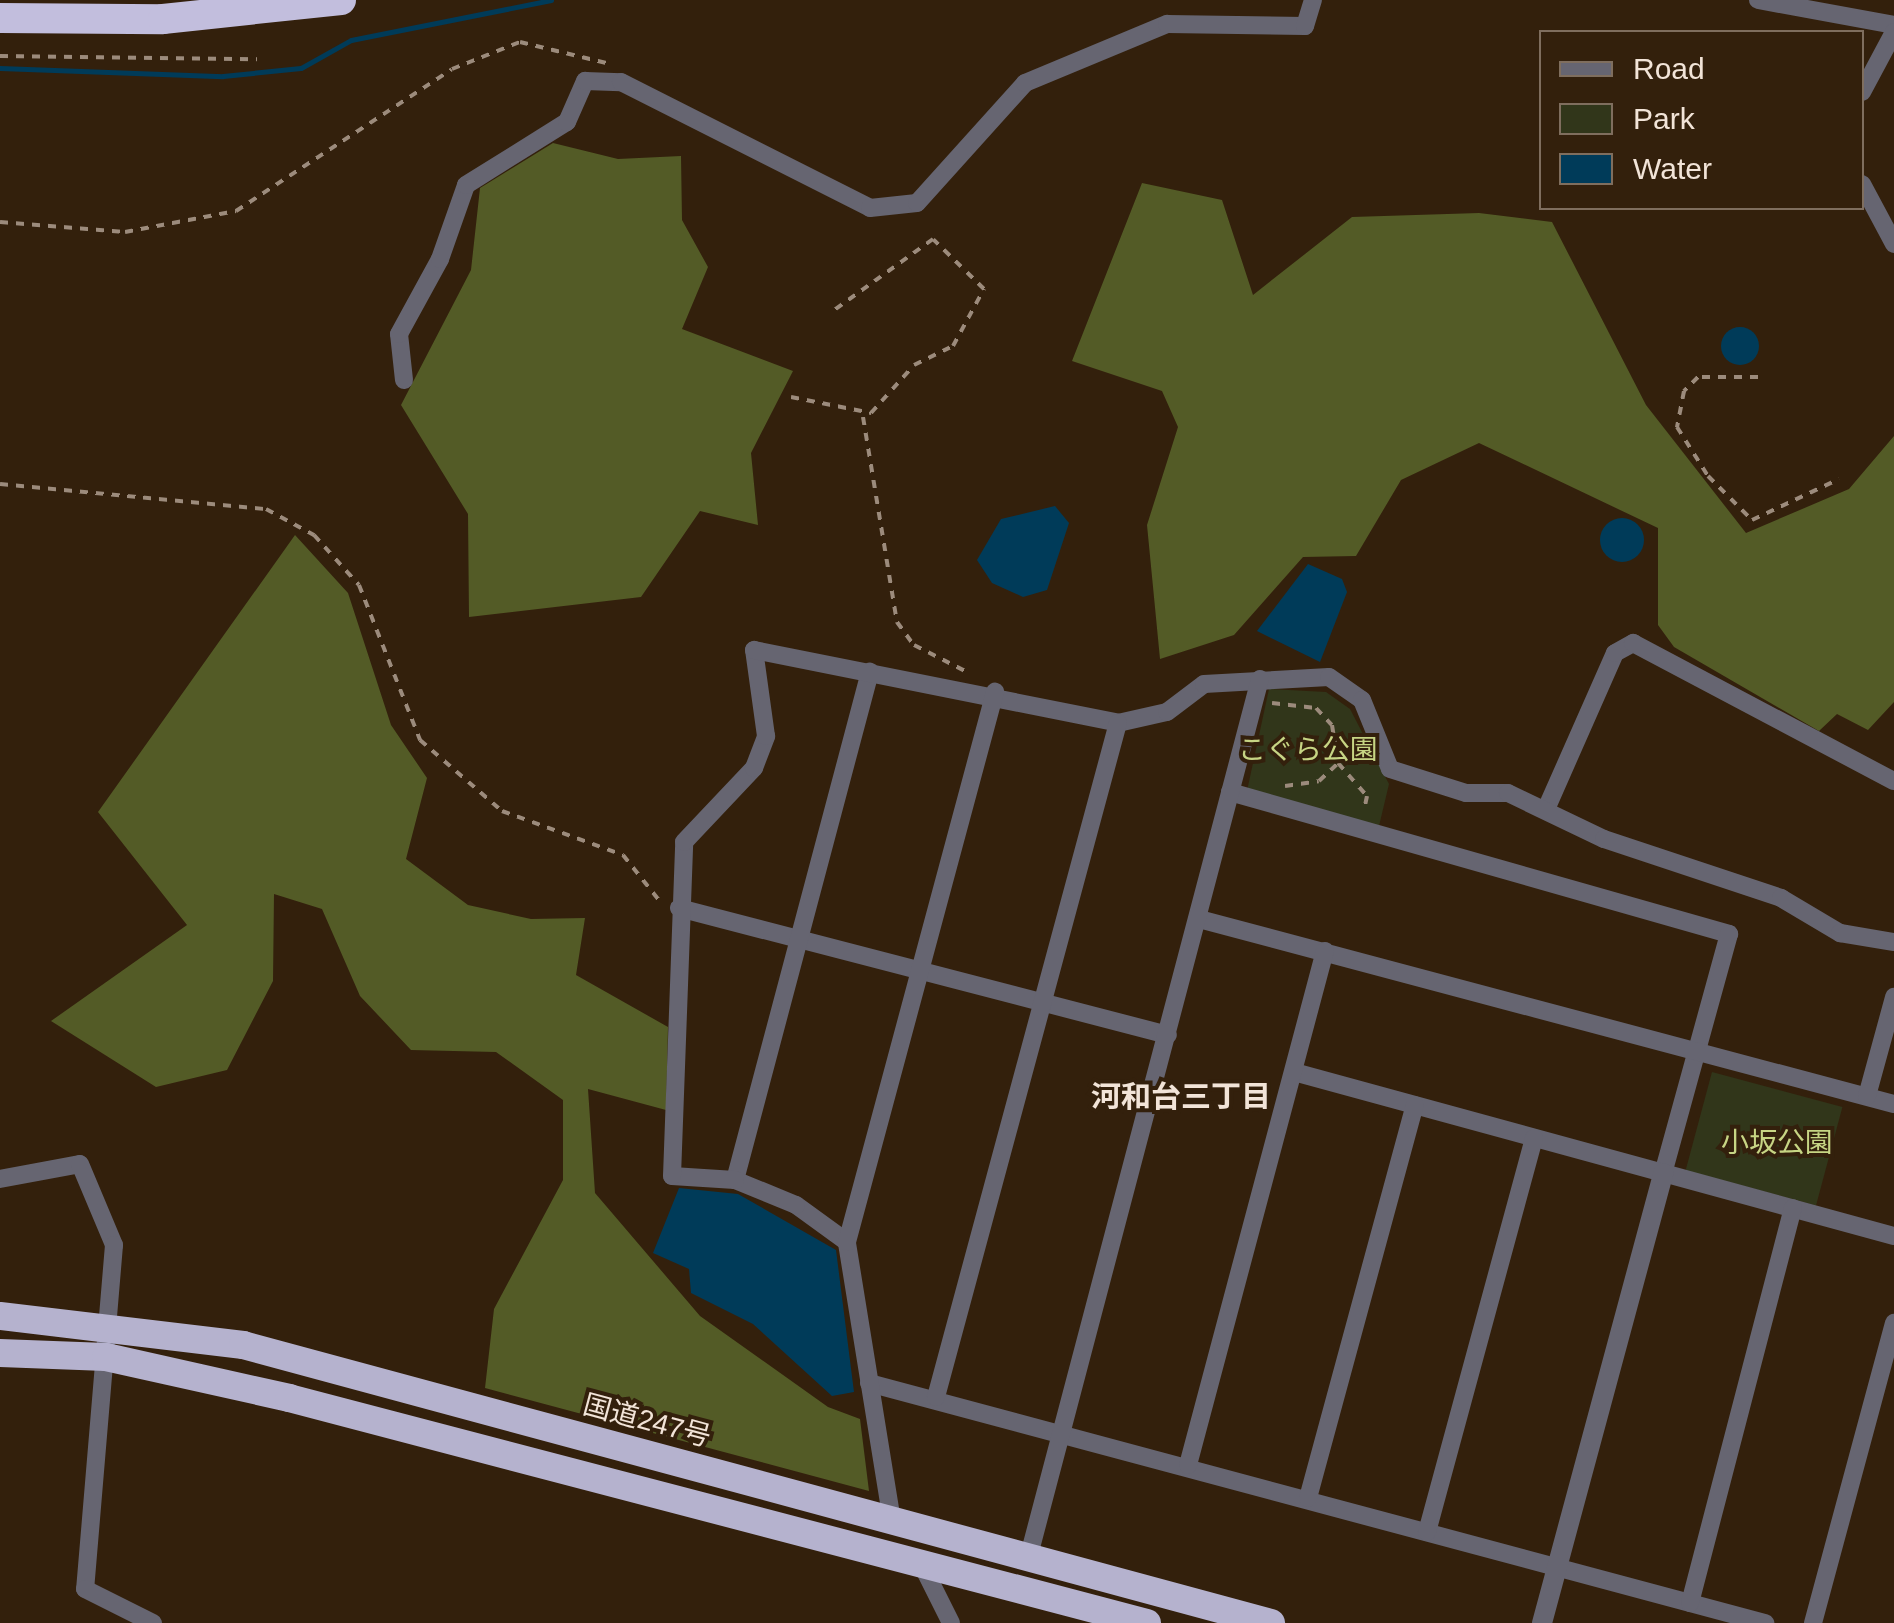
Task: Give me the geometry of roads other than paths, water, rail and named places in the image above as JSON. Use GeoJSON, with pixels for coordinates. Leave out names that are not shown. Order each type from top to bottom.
{"type":"FeatureCollection","features":[{"type":"Feature","properties":{"kind":"highway"},"geometry":{"type":"LineString","coordinates":[[0,18],[163,19],[341,0]]}},
{"type":"Feature","properties":{"kind":"highway","name":"国道247号"},"geometry":{"type":"LineString","coordinates":[[0,1316],[109,1322],[243,1345],[1271,1623]]}},
{"type":"Feature","properties":{"kind":"highway"},"geometry":{"type":"LineString","coordinates":[[0,1353],[106,1357],[920,1561],[1147,1623]]}},
{"type":"Feature","properties":{"kind":"street"},"geometry":{"type":"LineString","coordinates":[[404,380],[398,334],[440,259],[466,186],[566,122],[585,81],[622,82],[870,208],[917,203],[964,158],[1025,82],[1167,24],[1305,26],[1314,0]]}},
{"type":"Feature","properties":{"kind":"street"},"geometry":{"type":"LineString","coordinates":[[1758,0],[1894,29],[1864,88]]}},
{"type":"Feature","properties":{"kind":"street"},"geometry":{"type":"LineString","coordinates":[[1864,188],[1894,244]]}},
{"type":"Feature","properties":{"kind":"street"},"geometry":{"type":"LineString","coordinates":[[1546,807],[1615,653],[1633,643],[1894,781]]}},
{"type":"Feature","properties":{"kind":"street"},"geometry":{"type":"LineString","coordinates":[[847,1242],[796,1205],[735,1180],[672,1176],[684,842],[754,768],[766,736],[754,650],[994,692],[1118,722],[1167,712],[1204,684],[1329,677],[1362,700],[1390,769],[1546,807],[1604,840],[1781,898],[1840,933],[1894,942]]}},
{"type":"Feature","properties":{"kind":"street"},"geometry":{"type":"LineString","coordinates":[[735,1180],[870,672]]}},
{"type":"Feature","properties":{"kind":"street"},"geometry":{"type":"LineString","coordinates":[[1028,1559],[1260,679]]}},
{"type":"Feature","properties":{"kind":"street"},"geometry":{"type":"LineString","coordinates":[[892,1522],[847,1242],[994,692]]}},
{"type":"Feature","properties":{"kind":"street"},"geometry":{"type":"LineString","coordinates":[[936,1397],[1118,722]]}},
{"type":"Feature","properties":{"kind":"street"},"geometry":{"type":"LineString","coordinates":[[1230,792],[1729,934],[1542,1623]]}},
{"type":"Feature","properties":{"kind":"street"},"geometry":{"type":"LineString","coordinates":[[679,908],[1168,1035]]}},
{"type":"Feature","properties":{"kind":"street"},"geometry":{"type":"LineString","coordinates":[[1199,919],[1894,1104]]}},
{"type":"Feature","properties":{"kind":"street"},"geometry":{"type":"LineString","coordinates":[[1188,1464],[1325,951]]}},
{"type":"Feature","properties":{"kind":"street"},"geometry":{"type":"LineString","coordinates":[[1867,1096],[1894,997]]}},
{"type":"Feature","properties":{"kind":"street"},"geometry":{"type":"LineString","coordinates":[[1294,1072],[1894,1236]]}},
{"type":"Feature","properties":{"kind":"street"},"geometry":{"type":"LineString","coordinates":[[1308,1498],[1414,1105]]}},
{"type":"Feature","properties":{"kind":"street"},"geometry":{"type":"LineString","coordinates":[[1427,1532],[1534,1138]]}},
{"type":"Feature","properties":{"kind":"street"},"geometry":{"type":"LineString","coordinates":[[0,1179],[80,1164],[114,1245],[85,1589],[154,1623]]}},
{"type":"Feature","properties":{"kind":"street"},"geometry":{"type":"LineString","coordinates":[[1690,1603],[1793,1208]]}},
{"type":"Feature","properties":{"kind":"street"},"geometry":{"type":"LineString","coordinates":[[1813,1623],[1894,1324]]}},
{"type":"Feature","properties":{"kind":"street"},"geometry":{"type":"LineString","coordinates":[[869,1384],[936,1397],[1188,1464],[1764,1623]]}},
{"type":"Feature","properties":{"kind":"street"},"geometry":{"type":"LineString","coordinates":[[920,1561],[952,1623]]}},
{"type":"Feature","properties":{"kind":"water"},"geometry":{"type":"Polygon","coordinates":[[[1740,327],[1753,333],[1759,346],[1753,359],[1740,365],[1727,359],[1721,346],[1727,333],[1740,327]]]}},
{"type":"Feature","properties":{"kind":"water"},"geometry":{"type":"Polygon","coordinates":[[[1055,506],[1069,523],[1047,590],[1023,597],[992,583],[977,560],[1001,519],[1055,506]]]}},
{"type":"Feature","properties":{"kind":"water"},"geometry":{"type":"Polygon","coordinates":[[[1622,518],[1637,525],[1644,540],[1637,555],[1622,562],[1607,555],[1600,540],[1607,525],[1622,518]]]}},
{"type":"Feature","properties":{"kind":"water"},"geometry":{"type":"Polygon","coordinates":[[[1308,564],[1342,579],[1347,592],[1320,662],[1257,631],[1308,564]]]}},
{"type":"Feature","properties":{"kind":"water"},"geometry":{"type":"Polygon","coordinates":[[[679,1188],[738,1194],[836,1250],[854,1392],[832,1396],[753,1324],[691,1293],[689,1269],[653,1253],[679,1188]]]}},
{"type":"Feature","properties":{"kind":"waterway"},"geometry":{"type":"LineString","coordinates":[[0,68],[223,76],[301,68],[351,40],[551,0]]}},
{"type":"Feature","properties":{"kind":"district","name":"河和台三丁目"},"geometry":{"type":"Point","coordinates":[1181,1097]}},
{"type":"Feature","properties":{"kind":"park label","name":"こぐら公園"},"geometry":{"type":"Point","coordinates":[1308,750]}},
{"type":"Feature","properties":{"kind":"park label","name":"小坂公園"},"geometry":{"type":"Point","coordinates":[1777,1143]}}]}
